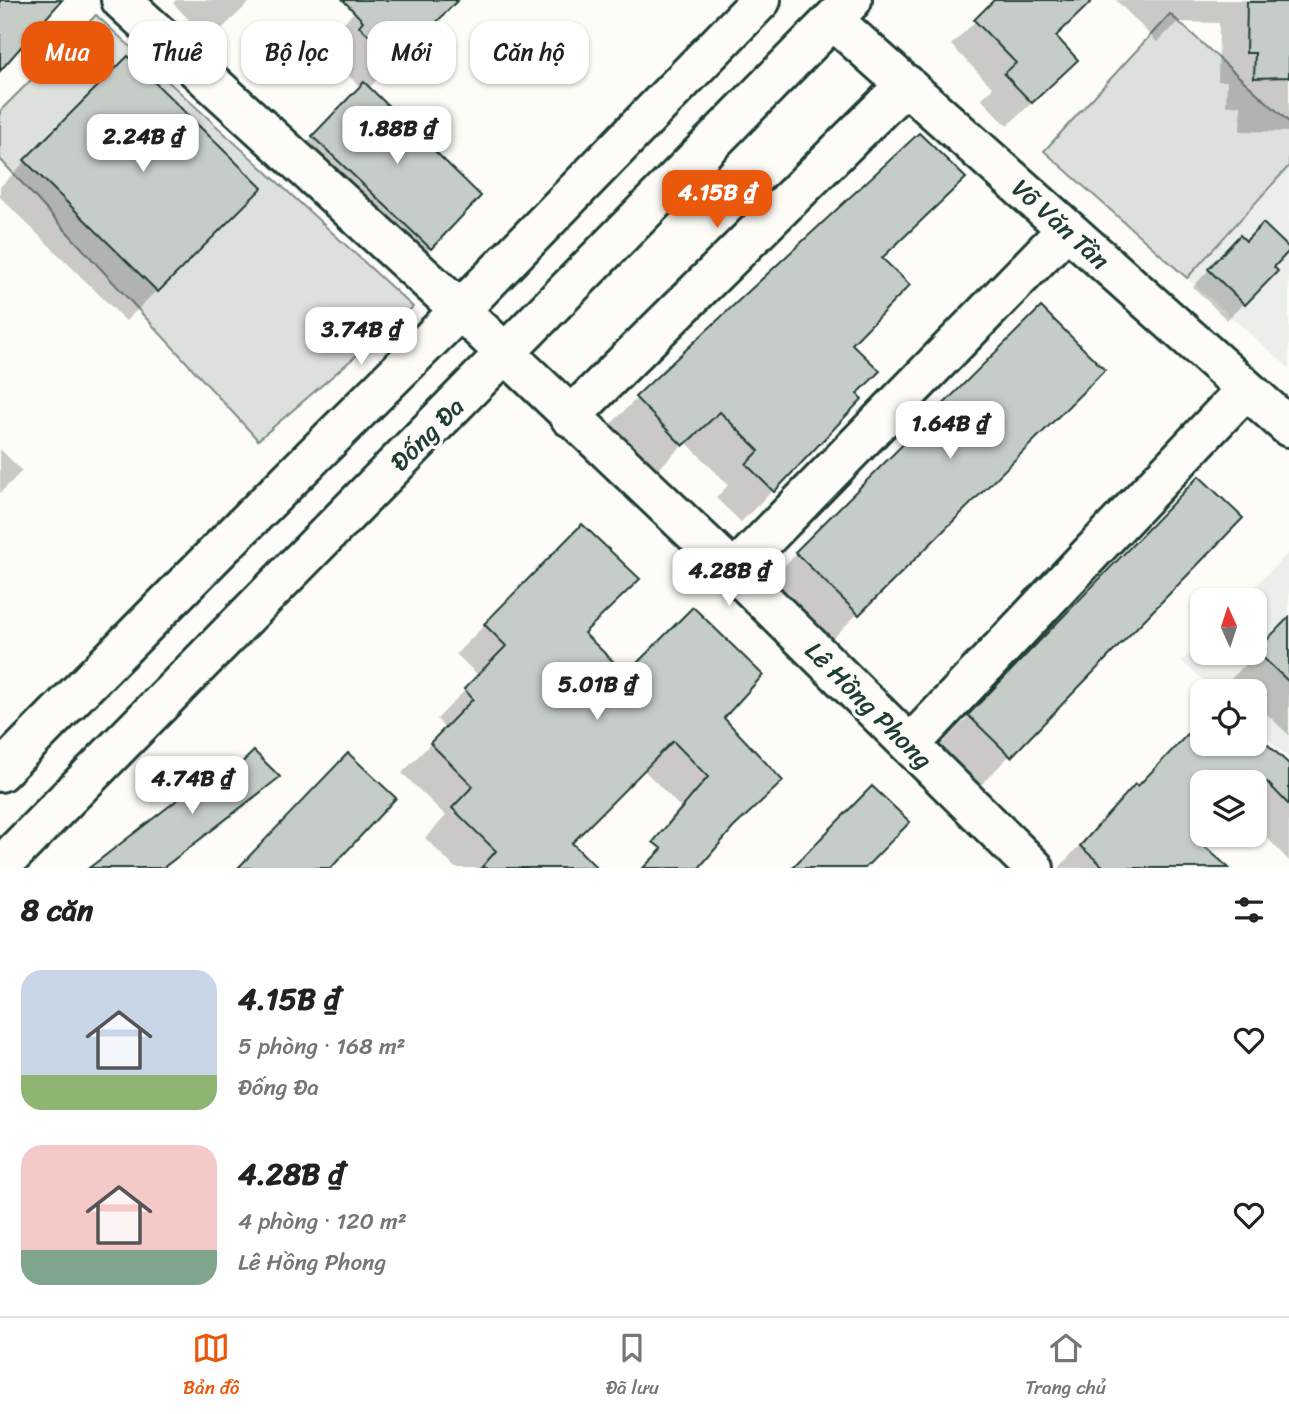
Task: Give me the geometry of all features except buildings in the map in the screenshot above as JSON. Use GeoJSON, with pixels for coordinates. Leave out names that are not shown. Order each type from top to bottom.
{"type":"FeatureCollection","features":[{"type":"Feature","properties":{"kind":"street","name":"Lê Hồng Phong"},"geometry":{"type":"LineString","coordinates":[[121,0],[460,310],[734,571],[1034,868]]}},
{"type":"Feature","properties":{"kind":"street"},"geometry":{"type":"LineString","coordinates":[[0,772],[460,310],[761,0]]}},
{"type":"Feature","properties":{"kind":"street","name":"Võ Văn Tần"},"geometry":{"type":"LineString","coordinates":[[843,10],[906,84],[1289,427]]}},
{"type":"Feature","properties":{"kind":"street","name":"Đống Đa"},"geometry":{"type":"LineString","coordinates":[[0,867],[843,10]]}},
{"type":"Feature","properties":{"kind":"street"},"geometry":{"type":"LineString","coordinates":[[570,417],[906,84]]}},
{"type":"Feature","properties":{"kind":"street"},"geometry":{"type":"LineString","coordinates":[[734,571],[1067,229]]}},
{"type":"Feature","properties":{"kind":"street"},"geometry":{"type":"LineString","coordinates":[[910,745],[1246,389]]}},
{"type":"Feature","properties":{"kind":"shaded area"},"geometry":{"type":"Polygon","coordinates":[[[1170,14],[1289,122],[1289,166],[1187,278],[1044,151],[1170,14]]]}},
{"type":"Feature","properties":{"kind":"shaded area"},"geometry":{"type":"Polygon","coordinates":[[[96,15],[103,21],[90,21],[96,15]]]}},
{"type":"Feature","properties":{"kind":"shaded area"},"geometry":{"type":"Polygon","coordinates":[[[114,32],[128,44],[128,84],[171,84],[413,307],[258,440],[0,159],[0,111],[27,84],[114,84],[114,32]]]}},
{"type":"Feature","properties":{"kind":"shaded area"},"geometry":{"type":"Polygon","coordinates":[[[1289,166],[1289,368],[1187,278],[1289,166]]]}},
{"type":"Feature","properties":{"kind":"shaded area"},"geometry":{"type":"Polygon","coordinates":[[[1289,552],[1289,758],[1267,738],[1267,679],[1202,679],[1182,661],[1190,653],[1190,665],[1267,665],[1267,588],[1254,588],[1289,552]]]}}]}
